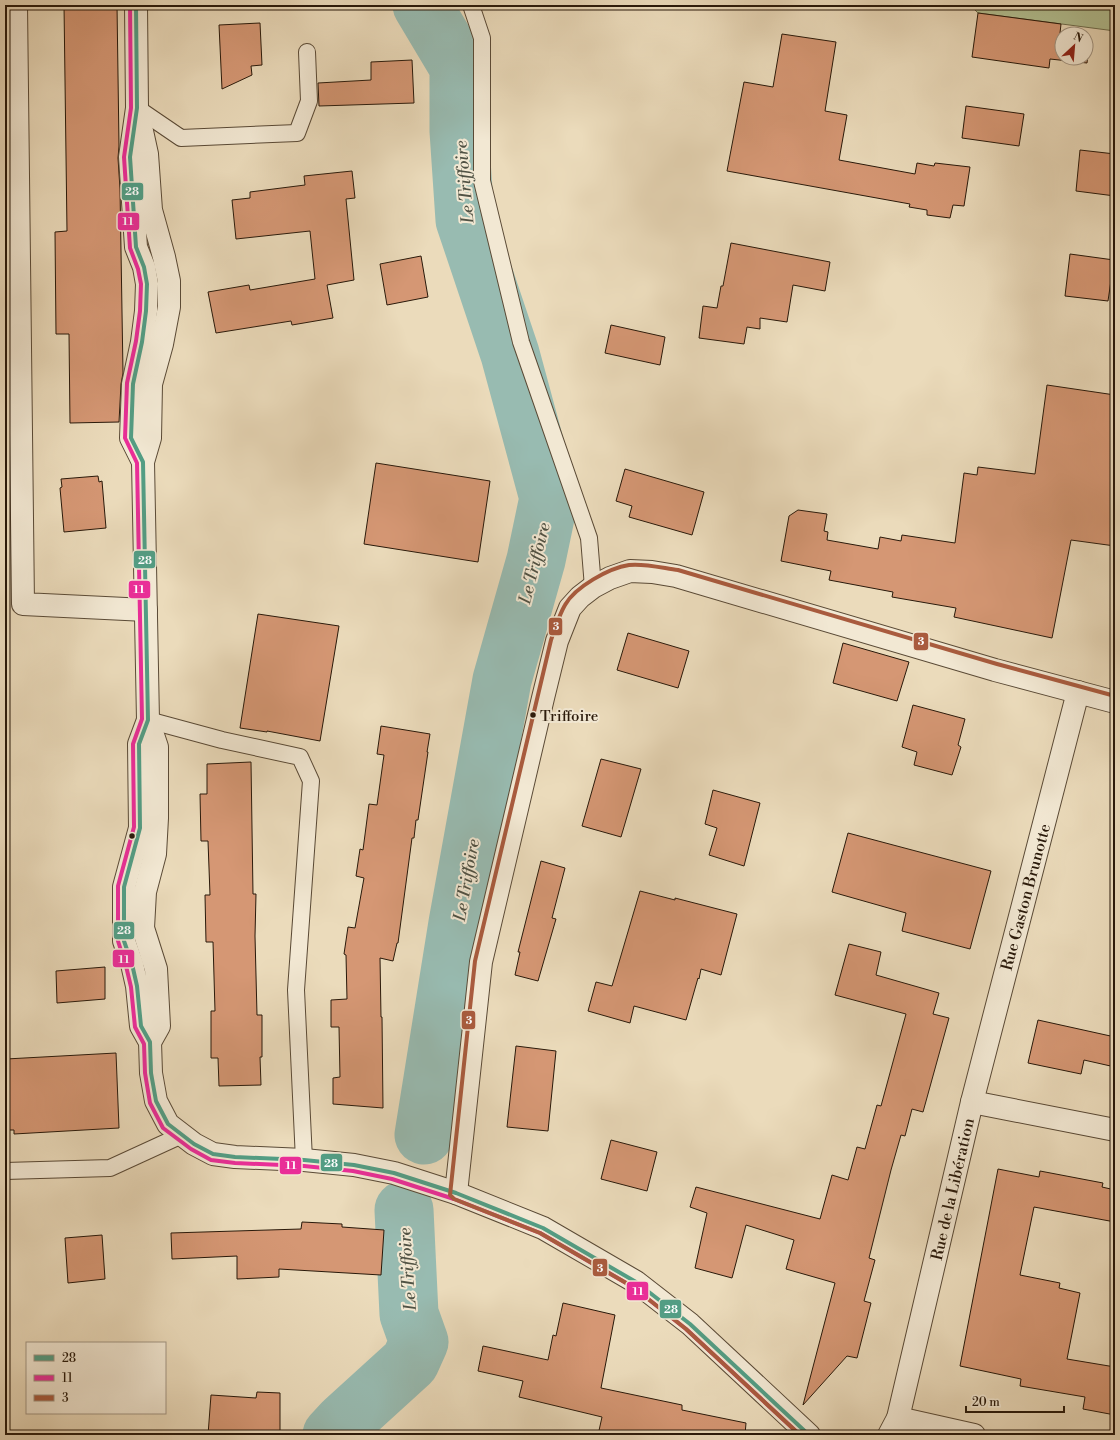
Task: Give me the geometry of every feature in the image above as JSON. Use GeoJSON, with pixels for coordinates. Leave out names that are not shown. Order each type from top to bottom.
{"type":"FeatureCollection","features":[{"type":"Feature","properties":{"kind":"street"},"geometry":{"type":"LineString","coordinates":[[16,5],[14,604],[146,610]]}},
{"type":"Feature","properties":{"kind":"street"},"geometry":{"type":"LineString","coordinates":[[136,5],[137,108],[130,157],[136,247],[144,267],[147,284],[146,311],[142,342],[133,384],[131,438],[143,462],[148,720],[157,747],[157,818],[155,854],[145,892],[143,928],[156,969],[159,1026],[150,1042],[151,1073],[156,1101],[168,1124],[194,1144],[213,1154],[235,1157],[304,1160],[354,1165],[394,1173],[456,1193],[543,1228],[636,1282],[690,1324],[809,1435]]}},
{"type":"Feature","properties":{"kind":"street"},"geometry":{"type":"LineString","coordinates":[[456,1193],[481,962],[557,641],[570,608],[580,597],[593,587],[610,578],[630,572],[652,572],[676,576],[995,670],[1115,702]]}},
{"type":"Feature","properties":{"kind":"street","name":"Rue Gaston Brunotte"},"geometry":{"type":"LineString","coordinates":[[972,1102],[1078,692]]}},
{"type":"Feature","properties":{"kind":"street","name":"Rue de la Libération"},"geometry":{"type":"LineString","coordinates":[[974,1435],[893,1426],[972,1102],[1115,1130]]}},
{"type":"Feature","properties":{"kind":"lane"},"geometry":{"type":"LineString","coordinates":[[471,5],[482,38],[482,181],[522,342],[589,538],[593,587]]}},
{"type":"Feature","properties":{"kind":"lane"},"geometry":{"type":"LineString","coordinates":[[137,108],[181,138],[297,133],[309,101],[307,52]]}},
{"type":"Feature","properties":{"kind":"lane"},"geometry":{"type":"LineString","coordinates":[[148,720],[222,740],[300,757],[311,781],[296,990],[304,1160]]}},
{"type":"Feature","properties":{"kind":"lane"},"geometry":{"type":"LineString","coordinates":[[5,1171],[110,1168],[182,1135]]}},
{"type":"Feature","properties":{"kind":"green space"},"geometry":{"type":"Polygon","coordinates":[[[970,5],[1115,5],[1115,31],[1094,28],[1094,26],[1077,26],[978,13],[970,5]]]}},
{"type":"Feature","properties":{"kind":"building"},"geometry":{"type":"Polygon","coordinates":[[[64,5],[117,5],[118,158],[120,189],[123,373],[119,422],[70,423],[69,334],[56,334],[55,232],[67,231],[64,5]]]}},
{"type":"Feature","properties":{"kind":"building"},"geometry":{"type":"Polygon","coordinates":[[[978,13],[1061,24],[1061,26],[1054,26],[1054,59],[1050,59],[1049,68],[972,57],[978,13]]]}},
{"type":"Feature","properties":{"kind":"building"},"geometry":{"type":"Polygon","coordinates":[[[260,23],[262,65],[251,66],[252,75],[222,89],[219,25],[260,23]]]}},
{"type":"Feature","properties":{"kind":"building"},"geometry":{"type":"Polygon","coordinates":[[[782,34],[836,42],[825,111],[847,115],[839,160],[915,174],[917,163],[934,166],[935,163],[970,167],[964,206],[953,205],[950,218],[927,215],[927,210],[909,207],[910,204],[727,171],[744,82],[773,87],[782,34]]]}},
{"type":"Feature","properties":{"kind":"building"},"geometry":{"type":"Polygon","coordinates":[[[412,60],[414,103],[319,106],[318,83],[371,80],[371,62],[412,60]]]}},
{"type":"Feature","properties":{"kind":"building"},"geometry":{"type":"Polygon","coordinates":[[[966,106],[1024,114],[1019,146],[962,138],[966,106]]]}},
{"type":"Feature","properties":{"kind":"building"},"geometry":{"type":"Polygon","coordinates":[[[1080,150],[1115,154],[1115,196],[1076,191],[1080,150]]]}},
{"type":"Feature","properties":{"kind":"building"},"geometry":{"type":"Polygon","coordinates":[[[352,171],[355,198],[346,199],[354,280],[327,285],[333,318],[292,325],[291,321],[216,333],[208,292],[249,285],[250,290],[315,279],[310,231],[236,239],[232,200],[250,198],[250,192],[305,185],[304,176],[352,171]]]}},
{"type":"Feature","properties":{"kind":"building"},"geometry":{"type":"Polygon","coordinates":[[[731,243],[830,262],[825,291],[793,285],[787,322],[760,318],[760,329],[747,327],[744,344],[699,338],[703,306],[717,308],[721,286],[723,286],[731,243]]]}},
{"type":"Feature","properties":{"kind":"building"},"geometry":{"type":"Polygon","coordinates":[[[1070,254],[1114,260],[1108,301],[1065,296],[1070,254]]]}},
{"type":"Feature","properties":{"kind":"building"},"geometry":{"type":"Polygon","coordinates":[[[421,256],[428,297],[387,305],[380,264],[421,256]]]}},
{"type":"Feature","properties":{"kind":"building"},"geometry":{"type":"Polygon","coordinates":[[[611,325],[665,337],[660,365],[605,353],[611,325]]]}},
{"type":"Feature","properties":{"kind":"building"},"geometry":{"type":"Polygon","coordinates":[[[1047,385],[1115,395],[1115,546],[1071,540],[1052,638],[954,617],[956,608],[892,597],[893,592],[829,580],[831,571],[781,561],[789,516],[798,510],[827,514],[824,531],[828,532],[827,540],[878,549],[880,537],[901,541],[902,535],[955,543],[964,473],[977,475],[978,467],[1035,474],[1047,385]]]}},
{"type":"Feature","properties":{"kind":"building"},"geometry":{"type":"Polygon","coordinates":[[[376,463],[490,481],[478,562],[364,544],[376,463]]]}},
{"type":"Feature","properties":{"kind":"building"},"geometry":{"type":"Polygon","coordinates":[[[625,469],[704,492],[692,535],[629,517],[632,506],[616,501],[625,469]]]}},
{"type":"Feature","properties":{"kind":"building"},"geometry":{"type":"Polygon","coordinates":[[[98,476],[99,482],[102,481],[106,528],[64,532],[60,488],[62,487],[61,479],[98,476]]]}},
{"type":"Feature","properties":{"kind":"building"},"geometry":{"type":"Polygon","coordinates":[[[258,614],[339,626],[320,741],[267,731],[240,728],[258,614]]]}},
{"type":"Feature","properties":{"kind":"building"},"geometry":{"type":"Polygon","coordinates":[[[628,633],[689,651],[678,688],[617,670],[628,633]]]}},
{"type":"Feature","properties":{"kind":"building"},"geometry":{"type":"Polygon","coordinates":[[[843,643],[909,662],[897,701],[833,683],[843,643]]]}},
{"type":"Feature","properties":{"kind":"building"},"geometry":{"type":"Polygon","coordinates":[[[913,705],[965,719],[958,745],[961,747],[952,775],[914,765],[917,752],[902,747],[913,705]]]}},
{"type":"Feature","properties":{"kind":"building"},"geometry":{"type":"Polygon","coordinates":[[[381,726],[430,734],[418,820],[416,820],[414,838],[412,838],[398,943],[393,961],[380,958],[383,1108],[333,1104],[333,1078],[340,1077],[339,1027],[331,1027],[331,1000],[347,999],[346,955],[344,954],[348,927],[355,928],[364,878],[356,876],[360,849],[363,850],[369,804],[377,805],[384,755],[377,754],[381,726]]]}},
{"type":"Feature","properties":{"kind":"building"},"geometry":{"type":"Polygon","coordinates":[[[601,759],[641,769],[621,837],[582,826],[601,759]]]}},
{"type":"Feature","properties":{"kind":"building"},"geometry":{"type":"Polygon","coordinates":[[[251,762],[253,894],[256,894],[255,936],[257,1015],[262,1015],[262,1057],[260,1057],[261,1085],[219,1086],[218,1058],[211,1058],[211,1011],[215,1011],[213,942],[206,942],[205,895],[210,895],[208,841],[201,841],[200,794],[207,794],[207,764],[251,762]]]}},
{"type":"Feature","properties":{"kind":"building"},"geometry":{"type":"Polygon","coordinates":[[[713,790],[760,803],[744,866],[709,855],[717,828],[705,824],[713,790]]]}},
{"type":"Feature","properties":{"kind":"building"},"geometry":{"type":"Polygon","coordinates":[[[848,833],[991,871],[970,949],[902,931],[906,913],[832,892],[848,833]]]}},
{"type":"Feature","properties":{"kind":"building"},"geometry":{"type":"Polygon","coordinates":[[[541,861],[565,868],[552,918],[556,919],[538,981],[515,975],[520,952],[518,952],[541,861]]]}},
{"type":"Feature","properties":{"kind":"building"},"geometry":{"type":"Polygon","coordinates":[[[640,891],[675,900],[675,898],[737,914],[721,975],[701,969],[686,1020],[634,1006],[630,1023],[588,1011],[596,982],[612,986],[640,891]]]}},
{"type":"Feature","properties":{"kind":"building"},"geometry":{"type":"Polygon","coordinates":[[[849,944],[881,952],[876,975],[939,993],[933,1014],[949,1018],[923,1112],[912,1109],[905,1136],[901,1135],[891,1170],[869,1258],[875,1260],[864,1301],[871,1303],[857,1358],[847,1356],[803,1405],[835,1283],[786,1269],[794,1240],[746,1225],[732,1278],[695,1268],[707,1213],[690,1207],[696,1187],[820,1219],[832,1175],[848,1180],[857,1147],[865,1149],[877,1105],[881,1106],[906,1014],[835,995],[849,944]]]}},
{"type":"Feature","properties":{"kind":"building"},"geometry":{"type":"Polygon","coordinates":[[[105,967],[105,999],[57,1003],[56,971],[105,967]]]}},
{"type":"Feature","properties":{"kind":"building"},"geometry":{"type":"Polygon","coordinates":[[[1038,1020],[1115,1037],[1115,1067],[1084,1060],[1081,1074],[1028,1063],[1038,1020]]]}},
{"type":"Feature","properties":{"kind":"building"},"geometry":{"type":"Polygon","coordinates":[[[516,1046],[556,1051],[548,1131],[507,1127],[516,1046]]]}},
{"type":"Feature","properties":{"kind":"building"},"geometry":{"type":"Polygon","coordinates":[[[116,1053],[119,1128],[14,1134],[14,1130],[5,1130],[5,1088],[9,1088],[6,1059],[116,1053]]]}},
{"type":"Feature","properties":{"kind":"building"},"geometry":{"type":"Polygon","coordinates":[[[611,1140],[657,1152],[647,1191],[601,1179],[611,1140]]]}},
{"type":"Feature","properties":{"kind":"building"},"geometry":{"type":"Polygon","coordinates":[[[998,1169],[1039,1177],[1040,1171],[1103,1183],[1102,1187],[1115,1190],[1115,1222],[1034,1207],[1020,1275],[1060,1283],[1059,1288],[1080,1293],[1067,1359],[1115,1367],[1115,1415],[1083,1409],[1085,1397],[1020,1386],[1021,1379],[960,1366],[998,1169]]]}},
{"type":"Feature","properties":{"kind":"building"},"geometry":{"type":"Polygon","coordinates":[[[302,1222],[342,1224],[342,1227],[384,1230],[381,1275],[279,1269],[279,1277],[237,1279],[237,1256],[172,1259],[171,1233],[301,1229],[302,1222]]]}},
{"type":"Feature","properties":{"kind":"building"},"geometry":{"type":"Polygon","coordinates":[[[102,1235],[105,1279],[68,1283],[65,1238],[102,1235]]]}},
{"type":"Feature","properties":{"kind":"building"},"geometry":{"type":"Polygon","coordinates":[[[563,1303],[615,1315],[601,1388],[682,1405],[682,1410],[746,1423],[745,1435],[598,1435],[602,1417],[519,1397],[523,1381],[478,1371],[483,1346],[548,1360],[553,1335],[556,1336],[563,1303]]]}},
{"type":"Feature","properties":{"kind":"building"},"geometry":{"type":"Polygon","coordinates":[[[257,1392],[280,1393],[280,1435],[208,1435],[211,1395],[256,1398],[257,1392]]]}},
{"type":"Feature","properties":{"kind":"waterway","name":"Le Triffoire"},"geometry":{"type":"LineString","coordinates":[[422,5],[459,67],[459,131],[465,220],[510,354],[549,498],[536,560],[502,680],[458,923],[424,1135]]}},
{"type":"Feature","properties":{"kind":"waterway","name":"Le Triffoire"},"geometry":{"type":"LineString","coordinates":[[332,1435],[344,1422],[410,1362],[419,1342],[409,1314],[404,1210]]}},
{"type":"Feature","properties":{"kind":"transit line","name":"11"},"geometry":{"type":"LineString","coordinates":[[130,5],[131,108],[124,157],[130,248],[138,269],[141,284],[140,311],[136,341],[127,383],[125,438],[137,463],[142,719],[133,744],[134,827],[118,886],[118,941],[131,987],[135,1027],[144,1044],[145,1073],[150,1103],[163,1128],[191,1149],[211,1160],[235,1163],[304,1166],[353,1171],[392,1179],[454,1199],[540,1233],[633,1287],[686,1329],[800,1435]]}},
{"type":"Feature","properties":{"kind":"transit line","name":"28"},"geometry":{"type":"LineString","coordinates":[[136,5],[137,108],[130,157],[136,247],[144,267],[147,284],[146,311],[142,342],[133,384],[131,438],[143,462],[148,720],[139,744],[140,828],[124,887],[124,941],[132,964],[137,986],[141,1026],[150,1042],[151,1073],[156,1101],[168,1124],[194,1144],[213,1154],[235,1157],[304,1160],[354,1165],[394,1173],[456,1193],[543,1228],[636,1282],[690,1324],[809,1435]]}},
{"type":"Feature","properties":{"kind":"transit line","name":"3"},"geometry":{"type":"LineString","coordinates":[[800,1435],[686,1329],[633,1287],[540,1233],[454,1199],[450,1195],[475,961],[551,640],[561,613],[570,598],[593,579],[612,570],[629,565],[653,566],[678,570],[997,664],[1115,696]]}},
{"type":"Feature","properties":{"kind":"place","name":"Triffoire"},"geometry":{"type":"Point","coordinates":[533,715]}}]}
